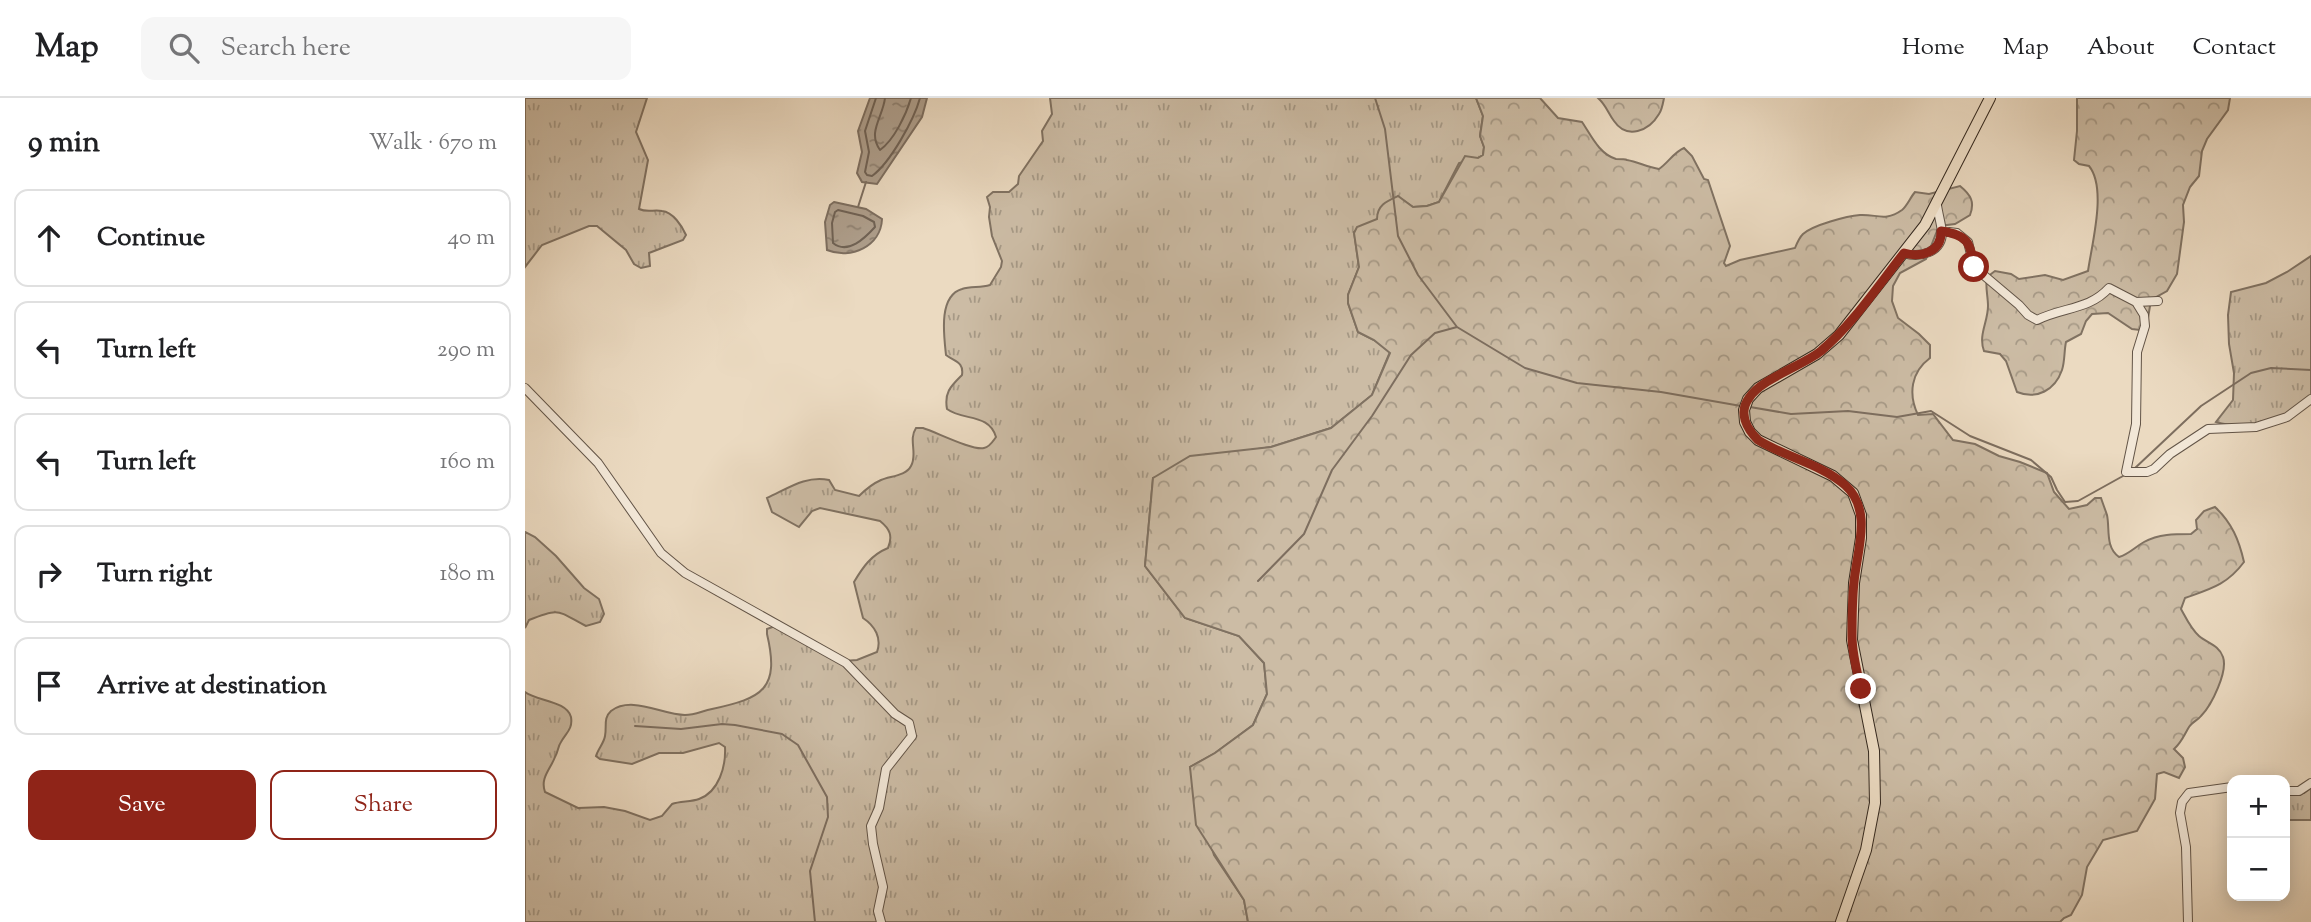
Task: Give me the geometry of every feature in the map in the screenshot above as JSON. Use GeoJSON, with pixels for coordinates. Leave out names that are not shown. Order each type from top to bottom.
{"type":"FeatureCollection","features":[{"type":"Feature","properties":{"kind":"main road"},"geometry":{"type":"LineString","coordinates":[[1841,922],[1866,850],[1875,803],[1874,751],[1852,640],[1861,515],[1853,493],[1833,476],[1758,440],[1745,422],[1744,410],[1748,398],[1758,388],[1817,354],[1839,335],[1904,253],[1937,205],[1990,98]]}},
{"type":"Feature","properties":{"kind":"street"},"geometry":{"type":"LineString","coordinates":[[1904,253],[1914,256],[1927,254],[1935,248],[1942,236],[1937,205]]}},
{"type":"Feature","properties":{"kind":"street"},"geometry":{"type":"LineString","coordinates":[[1941,231],[1957,233],[1968,242],[1974,267],[2028,316],[2037,320],[2066,309],[2089,305],[2100,299],[2109,288],[2136,302],[2158,301]]}},
{"type":"Feature","properties":{"kind":"street"},"geometry":{"type":"LineString","coordinates":[[2136,302],[2144,315],[2145,326],[2137,352],[2136,424],[2126,472],[2147,472],[2154,469],[2170,454],[2208,429],[2256,427],[2287,417],[2311,399]]}},
{"type":"Feature","properties":{"kind":"street"},"geometry":{"type":"LineString","coordinates":[[525,388],[598,463],[660,553],[685,573],[846,663],[895,714],[909,723],[912,736],[886,769],[880,808],[871,825],[883,887],[878,911],[881,922]]}},
{"type":"Feature","properties":{"kind":"street"},"geometry":{"type":"LineString","coordinates":[[2290,790],[2299,791],[2311,783]]}},
{"type":"Feature","properties":{"kind":"street"},"geometry":{"type":"LineString","coordinates":[[2188,922],[2182,802],[2189,793],[2227,788]]}},
{"type":"Feature","properties":{"kind":"green space"},"geometry":{"type":"Polygon","coordinates":[[[525,98],[647,98],[636,132],[648,160],[639,209],[670,214],[686,235],[683,240],[649,253],[650,266],[641,268],[634,264],[626,250],[597,226],[589,226],[542,245],[525,267],[525,98]]]}},
{"type":"Feature","properties":{"kind":"green space"},"geometry":{"type":"Polygon","coordinates":[[[1050,98],[1476,98],[1483,116],[1480,136],[1484,147],[1483,155],[1459,163],[1439,202],[1413,207],[1398,197],[1378,219],[1354,232],[1359,267],[1348,295],[1348,303],[1358,332],[1390,352],[1372,395],[1331,428],[1271,447],[1231,453],[1153,478],[1145,566],[1185,618],[1239,636],[1264,663],[1267,694],[1253,725],[1215,753],[1190,767],[1214,855],[1244,900],[1248,922],[525,922],[525,692],[558,704],[571,717],[570,728],[545,778],[545,792],[578,808],[604,807],[650,820],[662,816],[672,804],[699,799],[712,791],[720,778],[725,747],[719,743],[683,753],[659,753],[632,764],[600,759],[596,756],[606,733],[606,720],[611,711],[628,705],[638,705],[689,715],[730,705],[755,695],[769,679],[771,667],[767,629],[775,626],[843,661],[857,660],[877,652],[878,637],[863,618],[854,582],[868,562],[888,548],[890,533],[886,527],[880,521],[820,508],[812,511],[799,527],[772,512],[767,498],[812,479],[829,480],[835,490],[859,496],[878,482],[909,469],[914,457],[913,437],[916,428],[923,428],[979,448],[988,446],[994,440],[996,437],[993,429],[988,424],[947,409],[948,394],[962,375],[962,367],[946,355],[944,318],[954,293],[965,288],[990,285],[1001,267],[1002,261],[992,236],[987,197],[993,192],[1009,192],[1018,184],[1019,176],[1043,141],[1042,131],[1052,114],[1050,98]]]}},
{"type":"Feature","properties":{"kind":"green space"},"geometry":{"type":"Polygon","coordinates":[[[1476,98],[1540,98],[1558,118],[1582,122],[1600,149],[1616,159],[1659,169],[1684,148],[1692,156],[1704,179],[1708,180],[1730,246],[1724,263],[1726,266],[1740,260],[1795,248],[1803,234],[1830,222],[1860,215],[1886,217],[1896,214],[1904,208],[1915,192],[1929,194],[1960,186],[1971,199],[1970,215],[1955,224],[1939,226],[1926,259],[1900,273],[1893,286],[1892,301],[1898,318],[1930,345],[1930,358],[1919,370],[1913,384],[1913,399],[1918,415],[1933,414],[1953,440],[1975,444],[1999,456],[2047,473],[2054,492],[2069,509],[2101,498],[2107,515],[2110,543],[2119,557],[2155,537],[2191,534],[2197,529],[2196,520],[2204,511],[2215,507],[2226,519],[2237,539],[2244,562],[2224,581],[2185,598],[2181,609],[2196,633],[2216,647],[2223,657],[2223,671],[2218,688],[2205,711],[2190,725],[2174,749],[2183,758],[2185,767],[2179,778],[2164,772],[2157,774],[2155,799],[2137,831],[2103,840],[2087,867],[2082,895],[2071,915],[2060,922],[1248,922],[1244,900],[1196,825],[1190,767],[1215,753],[1253,725],[1267,694],[1264,663],[1239,636],[1185,618],[1145,566],[1153,478],[1190,456],[1271,447],[1331,428],[1372,395],[1390,353],[1358,332],[1348,303],[1348,295],[1359,267],[1354,233],[1357,227],[1377,219],[1381,207],[1398,196],[1413,207],[1439,202],[1465,156],[1478,158],[1483,155],[1484,147],[1480,136],[1483,116],[1476,98]]]}},
{"type":"Feature","properties":{"kind":"green space"},"geometry":{"type":"Polygon","coordinates":[[[1598,98],[1664,98],[1661,111],[1655,120],[1644,129],[1631,132],[1619,127],[1598,98]]]}},
{"type":"Feature","properties":{"kind":"green space"},"geometry":{"type":"Polygon","coordinates":[[[2077,98],[2230,98],[2228,110],[2207,139],[2202,151],[2199,176],[2190,187],[2183,205],[2184,222],[2177,274],[2167,291],[2151,300],[2148,318],[2140,330],[2132,329],[2108,313],[2092,314],[2081,334],[2066,342],[2063,367],[2055,383],[2044,392],[2024,394],[2017,392],[2006,361],[2000,354],[1984,351],[1982,345],[1988,312],[1987,277],[1995,271],[2011,274],[2019,279],[2045,275],[2063,280],[2088,271],[2098,202],[2094,176],[2089,166],[2074,160],[2077,98]]]}},
{"type":"Feature","properties":{"kind":"green space"},"geometry":{"type":"Polygon","coordinates":[[[2311,256],[2311,396],[2291,411],[2267,421],[2241,425],[2216,422],[2233,400],[2234,373],[2228,315],[2231,292],[2266,283],[2311,256]]]}},
{"type":"Feature","properties":{"kind":"green space"},"geometry":{"type":"Polygon","coordinates":[[[525,532],[535,537],[556,556],[584,588],[599,599],[604,614],[600,622],[586,626],[564,614],[553,612],[529,620],[525,628],[525,532]]]}},
{"type":"Feature","properties":{"kind":"green space"},"geometry":{"type":"Polygon","coordinates":[[[2311,788],[2311,820],[2290,820],[2290,794],[2304,793],[2311,788]]]}},
{"type":"Feature","properties":{"kind":"water"},"geometry":{"type":"Polygon","coordinates":[[[870,98],[927,98],[922,117],[877,184],[862,182],[857,173],[862,152],[858,131],[870,98]]]}},
{"type":"Feature","properties":{"kind":"water"},"geometry":{"type":"Polygon","coordinates":[[[834,202],[866,209],[882,219],[876,237],[855,252],[836,253],[827,250],[825,222],[830,205],[834,202]]]}},
{"type":"Feature","properties":{"kind":"waterway"},"geometry":{"type":"LineString","coordinates":[[1375,98],[1385,129],[1398,236],[1418,275],[1457,327],[1525,368],[1577,383],[1661,392],[1741,406]]}},
{"type":"Feature","properties":{"kind":"waterway"},"geometry":{"type":"LineString","coordinates":[[858,207],[866,182]]}},
{"type":"Feature","properties":{"kind":"waterway"},"geometry":{"type":"LineString","coordinates":[[1258,581],[1304,534],[1332,470],[1372,416],[1411,355],[1435,333],[1457,327]]}},
{"type":"Feature","properties":{"kind":"waterway"},"geometry":{"type":"LineString","coordinates":[[2134,469],[2201,406],[2251,373],[2271,368],[2311,370]]}},
{"type":"Feature","properties":{"kind":"waterway"},"geometry":{"type":"LineString","coordinates":[[1750,407],[1791,414],[1848,411],[1897,417],[1931,411],[1970,436],[2031,460],[2051,477],[2065,502],[2078,501],[2123,476]]}},
{"type":"Feature","properties":{"kind":"waterway"},"geometry":{"type":"LineString","coordinates":[[635,726],[681,729],[735,725],[782,734],[798,745],[827,797],[828,817],[810,871],[815,922]]}},
{"type":"Feature","properties":{"kind":"route"},"geometry":{"type":"LineString","coordinates":[[1861,689],[1852,640],[1854,583],[1861,538],[1859,505],[1845,484],[1833,476],[1758,440],[1745,422],[1744,410],[1748,398],[1758,388],[1817,354],[1839,335],[1904,253],[1914,256],[1927,254],[1935,248],[1942,236],[1941,231],[1957,233],[1968,242],[1974,267]]}}]}
